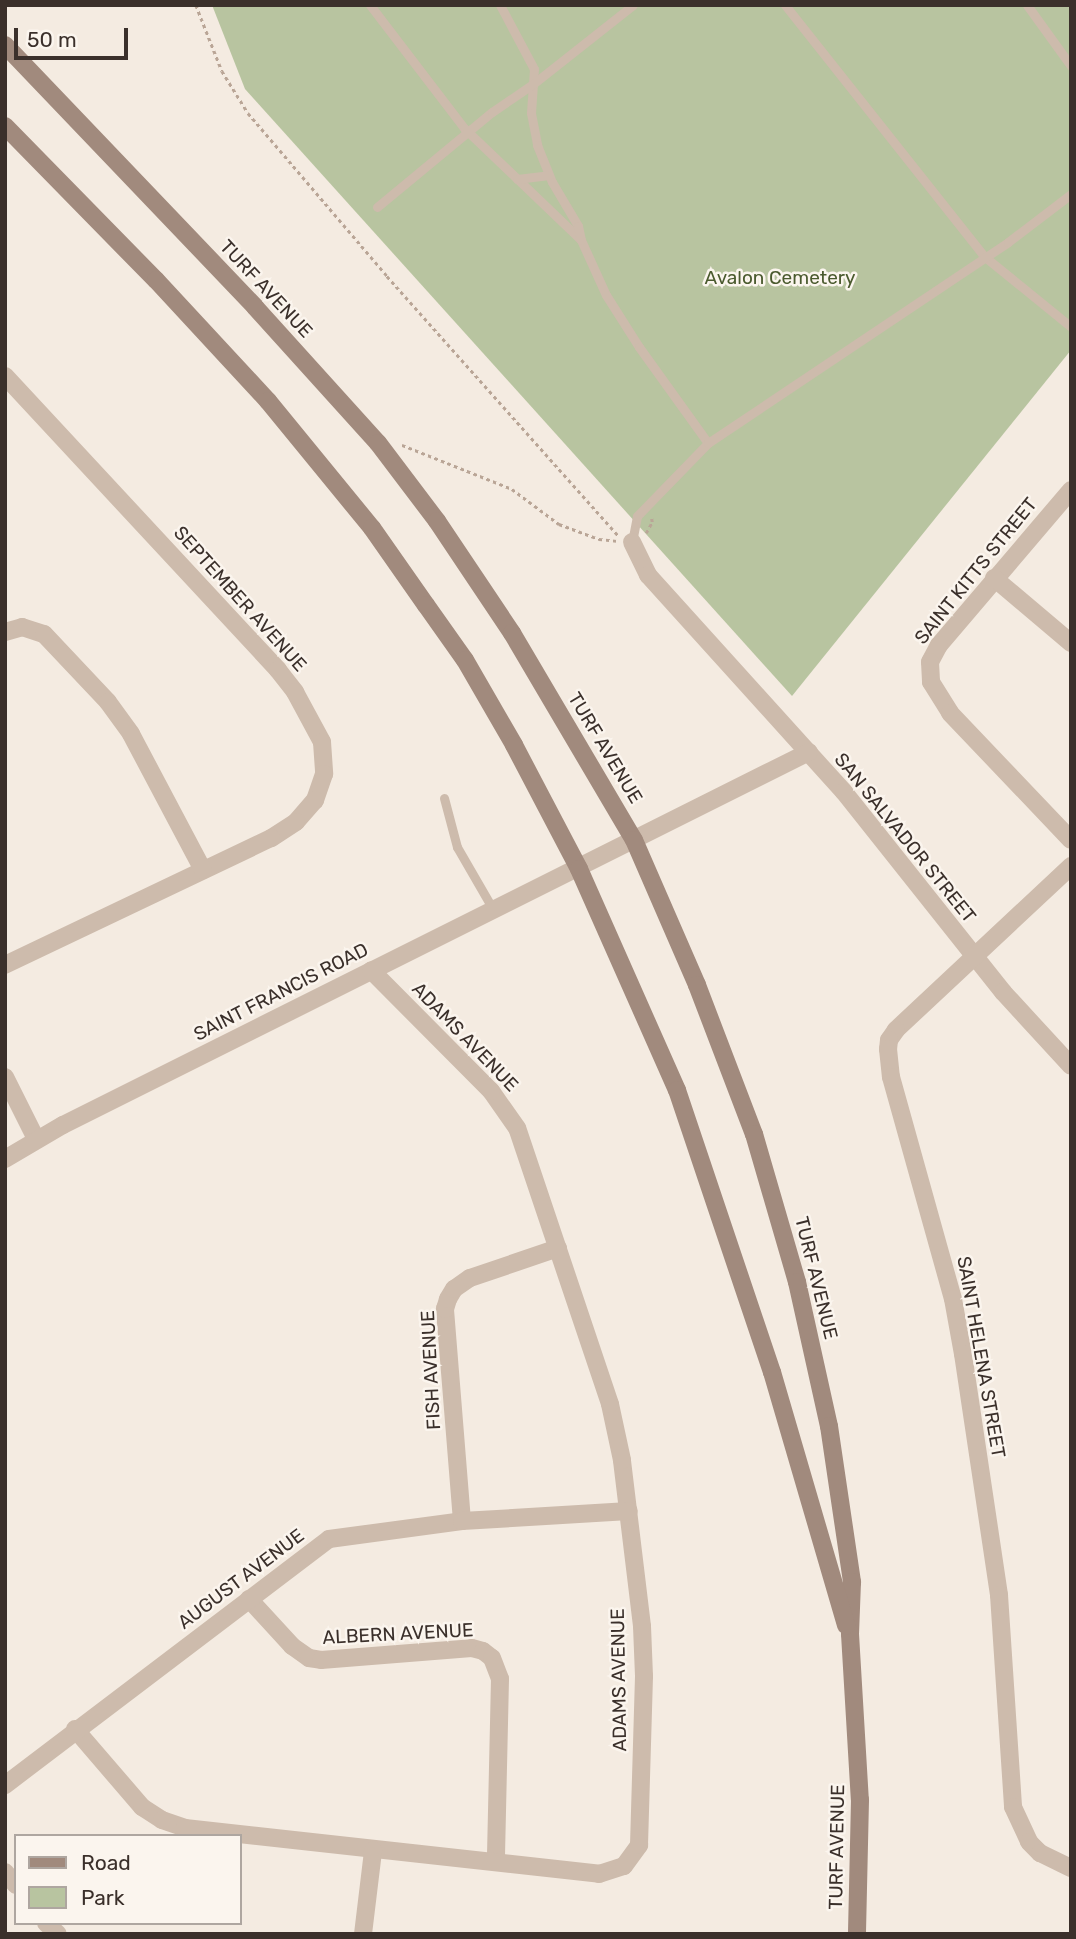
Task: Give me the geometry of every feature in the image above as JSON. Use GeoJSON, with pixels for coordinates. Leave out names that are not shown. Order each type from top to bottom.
{"type":"FeatureCollection","features":[{"type":"Feature","properties":{"kind":"main road","name":"TURF AVENUE"},"geometry":{"type":"LineString","coordinates":[[5,45],[255,307],[378,443],[437,521],[512,633],[634,840],[728,1062],[754,1134],[794,1270],[826,1413],[845,1520],[852,1582],[850,1634],[860,1800],[857,1934]]}},
{"type":"Feature","properties":{"kind":"main road","name":"TURF AVENUE"},"geometry":{"type":"LineString","coordinates":[[5,126],[156,280],[268,401],[372,528],[464,660],[579,869],[636,992],[703,1163],[776,1383],[833,1588],[850,1634]]}},
{"type":"Feature","properties":{"kind":"street","name":"SEPTEMBER AVENUE"},"geometry":{"type":"LineString","coordinates":[[5,376],[278,670],[295,692],[322,742],[324,774],[315,800],[296,822],[5,965]]}},
{"type":"Feature","properties":{"kind":"street","name":"SAINT KITTS STREET"},"geometry":{"type":"LineString","coordinates":[[1071,490],[994,578],[933,654],[930,662],[931,682],[950,713],[1071,840]]}},
{"type":"Feature","properties":{"kind":"street"},"geometry":{"type":"LineString","coordinates":[[632,542],[648,575],[808,752]]}},
{"type":"Feature","properties":{"kind":"street"},"geometry":{"type":"LineString","coordinates":[[994,578],[1071,643]]}},
{"type":"Feature","properties":{"kind":"street"},"geometry":{"type":"LineString","coordinates":[[5,632],[22,627],[44,634],[108,702],[131,734],[203,870]]}},
{"type":"Feature","properties":{"kind":"street","name":"SAN SALVADOR STREET"},"geometry":{"type":"LineString","coordinates":[[579,869],[808,752],[876,831],[973,955],[1071,1066]]}},
{"type":"Feature","properties":{"kind":"street","name":"SAINT HELENA STREET"},"geometry":{"type":"LineString","coordinates":[[1071,866],[973,955],[889,1040],[889,1062],[953,1299],[963,1354],[999,1595],[1013,1807],[1029,1842],[1040,1853],[1071,1868]]}},
{"type":"Feature","properties":{"kind":"street","name":"SAINT FRANCIS ROAD"},"geometry":{"type":"LineString","coordinates":[[5,1159],[36,1139],[371,970],[579,869]]}},
{"type":"Feature","properties":{"kind":"street","name":"ADAMS AVENUE"},"geometry":{"type":"LineString","coordinates":[[242,1835],[599,1874],[624,1866],[639,1845],[644,1676],[642,1626],[616,1425],[527,1150],[506,1111],[371,970]]}},
{"type":"Feature","properties":{"kind":"street"},"geometry":{"type":"LineString","coordinates":[[5,1077],[36,1139]]}},
{"type":"Feature","properties":{"kind":"street","name":"FISH AVENUE"},"geometry":{"type":"LineString","coordinates":[[462,1521],[445,1309],[448,1299],[453,1290],[470,1278],[558,1248]]}},
{"type":"Feature","properties":{"kind":"street","name":"AUGUST AVENUE"},"geometry":{"type":"LineString","coordinates":[[5,1785],[75,1729],[329,1539],[462,1521],[629,1511]]}},
{"type":"Feature","properties":{"kind":"street","name":"ALBERN AVENUE"},"geometry":{"type":"LineString","coordinates":[[249,1599],[292,1646],[309,1658],[321,1660],[472,1648],[484,1651],[492,1658],[500,1679],[496,1861]]}},
{"type":"Feature","properties":{"kind":"street","name":"ADAMS AVENUE"},"geometry":{"type":"LineString","coordinates":[[75,1729],[142,1807],[162,1820],[185,1828],[234,1834]]}},
{"type":"Feature","properties":{"kind":"street"},"geometry":{"type":"LineString","coordinates":[[363,1934],[373,1851]]}},
{"type":"Feature","properties":{"kind":"lane"},"geometry":{"type":"LineString","coordinates":[[370,5],[467,132],[581,240]]}},
{"type":"Feature","properties":{"kind":"lane"},"geometry":{"type":"LineString","coordinates":[[500,5],[534,69],[533,124],[537,145],[578,226],[581,240],[606,295],[639,347],[708,443]]}},
{"type":"Feature","properties":{"kind":"lane"},"geometry":{"type":"LineString","coordinates":[[377,207],[467,132],[533,84],[632,5]]}},
{"type":"Feature","properties":{"kind":"lane"},"geometry":{"type":"LineString","coordinates":[[785,5],[985,257],[1071,327]]}},
{"type":"Feature","properties":{"kind":"lane"},"geometry":{"type":"LineString","coordinates":[[1027,5],[1071,66]]}},
{"type":"Feature","properties":{"kind":"lane"},"geometry":{"type":"LineString","coordinates":[[517,179],[550,175]]}},
{"type":"Feature","properties":{"kind":"lane"},"geometry":{"type":"LineString","coordinates":[[632,542],[638,516],[708,443],[985,257],[1071,194]]}},
{"type":"Feature","properties":{"kind":"lane"},"geometry":{"type":"LineString","coordinates":[[444,798],[457,847],[494,911]]}},
{"type":"Feature","properties":{"kind":"path"},"geometry":{"type":"LineString","coordinates":[[196,5],[222,71],[248,113],[387,276],[624,542],[599,539],[559,524],[512,489],[489,478],[409,446],[378,443]]}},
{"type":"Feature","properties":{"kind":"green space","name":"Avalon Cemetery"},"geometry":{"type":"Polygon","coordinates":[[[212,5],[1071,5],[1071,350],[792,696],[245,89],[212,5]]]}}]}
